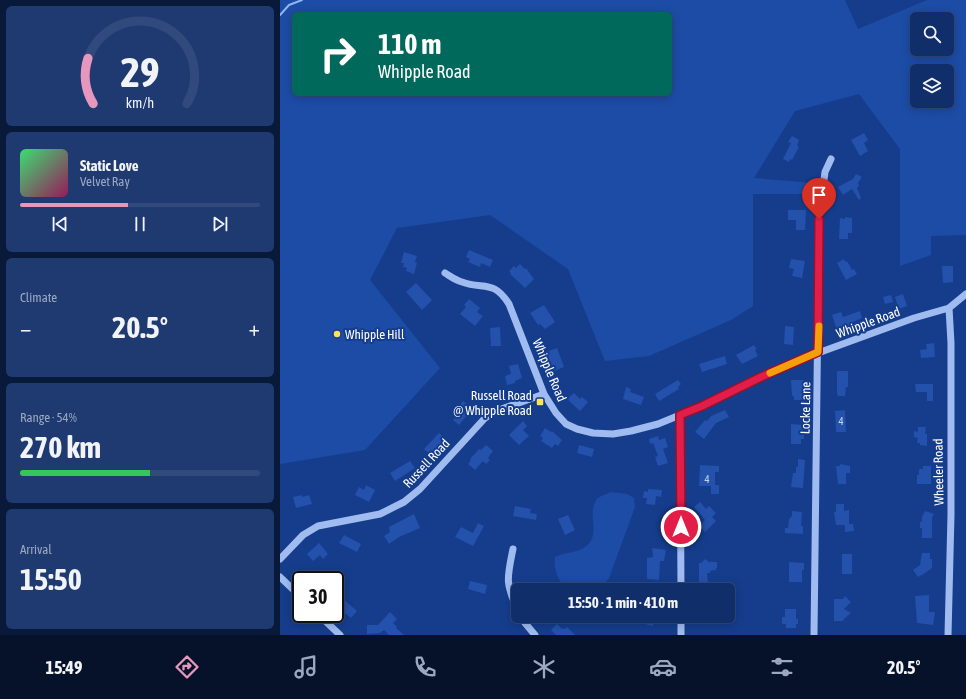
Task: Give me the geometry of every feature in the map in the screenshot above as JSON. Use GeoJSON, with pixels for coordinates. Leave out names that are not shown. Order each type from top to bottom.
{"type":"FeatureCollection","features":[{"type":"Feature","properties":{"kind":"street","name":"Locke Lane"},"geometry":{"type":"LineString","coordinates":[[814,635],[819,219],[825,172],[830,159]]}},
{"type":"Feature","properties":{"kind":"street","name":"Whipple Road"},"geometry":{"type":"LineString","coordinates":[[445,273],[462,282],[492,288],[506,299],[519,327],[544,394],[552,408],[563,421],[573,428],[587,432],[613,434],[658,424],[702,406],[761,377],[818,352],[914,318],[949,308],[966,294]]}},
{"type":"Feature","properties":{"kind":"street","name":"Wheeler Road"},"geometry":{"type":"LineString","coordinates":[[948,635],[951,516],[949,308]]}},
{"type":"Feature","properties":{"kind":"street","name":"Russell Road"},"geometry":{"type":"LineString","coordinates":[[280,558],[303,535],[318,526],[380,514],[404,502],[416,493],[485,418],[496,411],[544,394]]}},
{"type":"Feature","properties":{"kind":"street"},"geometry":{"type":"LineString","coordinates":[[680,415],[681,583]]}},
{"type":"Feature","properties":{"kind":"street"},"geometry":{"type":"LineString","coordinates":[[511,593],[508,581],[513,549]]}},
{"type":"Feature","properties":{"kind":"street"},"geometry":{"type":"LineString","coordinates":[[280,577],[292,588]]}},
{"type":"Feature","properties":{"kind":"street"},"geometry":{"type":"LineString","coordinates":[[327,623],[340,635]]}},
{"type":"Feature","properties":{"kind":"street"},"geometry":{"type":"LineString","coordinates":[[524,623],[535,635]]}},
{"type":"Feature","properties":{"kind":"street"},"geometry":{"type":"LineString","coordinates":[[681,623],[681,635]]}},
{"type":"Feature","properties":{"kind":"shaded area","name":"Whipple Hill"},"geometry":{"type":"Polygon","coordinates":[[[280,0],[845,0],[858,29],[927,0],[966,0],[966,235],[931,236],[931,255],[900,266],[900,149],[859,94],[795,111],[754,178],[814,183],[814,194],[753,194],[753,306],[731,320],[649,356],[605,361],[568,269],[490,215],[397,228],[370,280],[440,368],[365,450],[280,464],[280,0]]]}},
{"type":"Feature","properties":{"kind":"shaded area"},"geometry":{"type":"Polygon","coordinates":[[[611,492],[627,494],[634,498],[635,507],[609,578],[605,583],[562,583],[556,572],[555,557],[582,549],[590,542],[593,531],[594,505],[597,499],[611,492]]]}},
{"type":"Feature","properties":{"kind":"building"},"geometry":{"type":"Polygon","coordinates":[[[864,133],[868,140],[864,143],[868,151],[860,156],[851,140],[864,133]]]}},
{"type":"Feature","properties":{"kind":"building"},"geometry":{"type":"Polygon","coordinates":[[[792,136],[799,140],[797,146],[799,147],[792,160],[790,159],[789,162],[783,159],[791,143],[788,142],[792,136]]]}},
{"type":"Feature","properties":{"kind":"building"},"geometry":{"type":"Polygon","coordinates":[[[856,174],[862,177],[857,188],[861,198],[859,200],[852,189],[843,195],[838,187],[853,179],[856,174]]]}},
{"type":"Feature","properties":{"kind":"building"},"geometry":{"type":"Polygon","coordinates":[[[788,210],[806,210],[805,230],[796,230],[796,220],[788,220],[788,210]]]}},
{"type":"Feature","properties":{"kind":"building"},"geometry":{"type":"Polygon","coordinates":[[[845,217],[852,218],[852,233],[848,233],[848,239],[839,239],[840,218],[845,219],[845,217]]]}},
{"type":"Feature","properties":{"kind":"building"},"geometry":{"type":"Polygon","coordinates":[[[469,250],[493,260],[490,267],[481,263],[480,267],[468,262],[470,259],[466,257],[469,250]]]}},
{"type":"Feature","properties":{"kind":"building"},"geometry":{"type":"Polygon","coordinates":[[[404,252],[417,256],[414,274],[406,271],[407,268],[403,267],[404,263],[401,263],[404,252]]]}},
{"type":"Feature","properties":{"kind":"building"},"geometry":{"type":"Polygon","coordinates":[[[791,259],[805,261],[802,278],[792,276],[794,269],[789,268],[791,259]]]}},
{"type":"Feature","properties":{"kind":"building"},"geometry":{"type":"Polygon","coordinates":[[[844,259],[845,262],[847,261],[852,270],[854,269],[857,274],[846,280],[837,263],[844,259]]]}},
{"type":"Feature","properties":{"kind":"building"},"geometry":{"type":"Polygon","coordinates":[[[520,264],[525,269],[526,268],[534,279],[525,288],[510,274],[511,273],[509,271],[514,266],[516,268],[520,264]]]}},
{"type":"Feature","properties":{"kind":"building"},"geometry":{"type":"Polygon","coordinates":[[[942,266],[953,266],[953,282],[943,283],[942,266]]]}},
{"type":"Feature","properties":{"kind":"building"},"geometry":{"type":"Polygon","coordinates":[[[416,283],[432,300],[422,310],[406,292],[416,283]]]}},
{"type":"Feature","properties":{"kind":"building"},"geometry":{"type":"Polygon","coordinates":[[[903,294],[907,306],[899,309],[895,297],[903,294]]]}},
{"type":"Feature","properties":{"kind":"building"},"geometry":{"type":"Polygon","coordinates":[[[891,295],[893,302],[885,304],[883,297],[891,295]]]}},
{"type":"Feature","properties":{"kind":"building"},"geometry":{"type":"Polygon","coordinates":[[[469,299],[480,308],[477,312],[483,316],[475,326],[460,314],[466,307],[464,305],[469,299]]]}},
{"type":"Feature","properties":{"kind":"building"},"geometry":{"type":"Polygon","coordinates":[[[544,305],[555,322],[545,329],[540,324],[538,325],[530,313],[544,305]]]}},
{"type":"Feature","properties":{"kind":"building"},"geometry":{"type":"Polygon","coordinates":[[[860,311],[862,318],[850,323],[851,325],[837,330],[832,315],[841,312],[843,317],[860,311]]]}},
{"type":"Feature","properties":{"kind":"building"},"geometry":{"type":"Polygon","coordinates":[[[785,326],[794,327],[793,345],[784,344],[785,326]]]}},
{"type":"Feature","properties":{"kind":"building"},"geometry":{"type":"Polygon","coordinates":[[[500,327],[501,346],[491,346],[490,328],[500,327]]]}},
{"type":"Feature","properties":{"kind":"building"},"geometry":{"type":"Polygon","coordinates":[[[934,343],[935,357],[921,358],[920,350],[927,349],[926,344],[934,343]]]}},
{"type":"Feature","properties":{"kind":"building"},"geometry":{"type":"Polygon","coordinates":[[[754,345],[757,349],[755,350],[758,356],[742,364],[736,355],[754,345]]]}},
{"type":"Feature","properties":{"kind":"building"},"geometry":{"type":"Polygon","coordinates":[[[557,348],[564,367],[554,371],[546,352],[557,348]]]}},
{"type":"Feature","properties":{"kind":"building"},"geometry":{"type":"Polygon","coordinates":[[[725,356],[727,364],[702,372],[699,364],[725,356]]]}},
{"type":"Feature","properties":{"kind":"building"},"geometry":{"type":"Polygon","coordinates":[[[518,364],[522,378],[515,381],[515,383],[507,385],[505,376],[511,374],[509,366],[518,364]]]}},
{"type":"Feature","properties":{"kind":"building"},"geometry":{"type":"Polygon","coordinates":[[[837,371],[848,371],[848,387],[846,387],[845,396],[838,396],[837,394],[837,371]]]}},
{"type":"Feature","properties":{"kind":"building"},"geometry":{"type":"Polygon","coordinates":[[[678,380],[681,384],[678,387],[679,389],[659,401],[655,394],[678,380]]]}},
{"type":"Feature","properties":{"kind":"building"},"geometry":{"type":"Polygon","coordinates":[[[791,380],[804,380],[802,400],[794,400],[794,396],[792,396],[791,380]]]}},
{"type":"Feature","properties":{"kind":"building"},"geometry":{"type":"Polygon","coordinates":[[[915,384],[933,384],[933,401],[927,401],[927,392],[916,392],[915,384]]]}},
{"type":"Feature","properties":{"kind":"building"},"geometry":{"type":"Polygon","coordinates":[[[626,387],[631,389],[630,392],[644,397],[641,405],[623,399],[626,387]]]}},
{"type":"Feature","properties":{"kind":"building"},"geometry":{"type":"Polygon","coordinates":[[[574,393],[580,399],[582,397],[588,402],[580,411],[567,399],[574,393]]]}},
{"type":"Feature","properties":{"kind":"building"},"geometry":{"type":"Polygon","coordinates":[[[463,401],[472,409],[459,425],[453,420],[462,408],[459,406],[463,401]]]}},
{"type":"Feature","properties":{"kind":"building"},"geometry":{"type":"Polygon","coordinates":[[[725,410],[729,417],[716,423],[704,439],[695,432],[705,420],[707,421],[711,416],[725,410]]]}},
{"type":"Feature","properties":{"kind":"building"},"geometry":{"type":"Polygon","coordinates":[[[845,410],[846,432],[836,432],[835,411],[845,410]]]}},
{"type":"Feature","properties":{"kind":"building"},"geometry":{"type":"Polygon","coordinates":[[[523,421],[527,426],[523,430],[529,436],[519,445],[509,435],[523,421]]]}},
{"type":"Feature","properties":{"kind":"building"},"geometry":{"type":"Polygon","coordinates":[[[791,424],[804,425],[804,439],[801,439],[801,444],[791,444],[791,424]]]}},
{"type":"Feature","properties":{"kind":"building"},"geometry":{"type":"Polygon","coordinates":[[[918,427],[926,427],[925,434],[927,434],[927,446],[917,443],[918,438],[914,437],[914,431],[918,432],[918,427]]]}},
{"type":"Feature","properties":{"kind":"building"},"geometry":{"type":"Polygon","coordinates":[[[545,428],[551,432],[552,431],[562,440],[558,446],[555,444],[552,448],[541,441],[543,438],[540,436],[545,428]]]}},
{"type":"Feature","properties":{"kind":"building"},"geometry":{"type":"Polygon","coordinates":[[[439,433],[446,439],[431,455],[424,449],[439,433]]]}},
{"type":"Feature","properties":{"kind":"building"},"geometry":{"type":"Polygon","coordinates":[[[658,436],[659,440],[665,438],[668,447],[663,449],[668,463],[658,466],[655,457],[658,456],[653,443],[650,444],[649,439],[658,436]]]}},
{"type":"Feature","properties":{"kind":"building"},"geometry":{"type":"Polygon","coordinates":[[[486,445],[493,451],[488,458],[490,460],[486,464],[483,461],[475,470],[468,464],[471,460],[470,459],[479,449],[481,450],[486,445]]]}},
{"type":"Feature","properties":{"kind":"building"},"geometry":{"type":"Polygon","coordinates":[[[579,445],[594,449],[592,457],[577,453],[579,445]]]}},
{"type":"Feature","properties":{"kind":"building"},"geometry":{"type":"Polygon","coordinates":[[[798,459],[805,460],[803,488],[791,487],[793,473],[796,473],[796,467],[798,467],[798,459]]]}},
{"type":"Feature","properties":{"kind":"building"},"geometry":{"type":"Polygon","coordinates":[[[410,461],[415,468],[395,481],[390,473],[410,461]]]}},
{"type":"Feature","properties":{"kind":"building"},"geometry":{"type":"Polygon","coordinates":[[[840,464],[850,466],[850,473],[846,473],[846,484],[838,484],[836,466],[840,466],[840,464]]]}},
{"type":"Feature","properties":{"kind":"building"},"geometry":{"type":"Polygon","coordinates":[[[700,465],[719,466],[719,472],[715,472],[715,485],[719,485],[719,494],[711,494],[711,486],[699,486],[700,465]]]}},
{"type":"Feature","properties":{"kind":"building"},"geometry":{"type":"Polygon","coordinates":[[[923,466],[931,466],[931,484],[917,484],[919,469],[923,469],[923,466]]]}},
{"type":"Feature","properties":{"kind":"building"},"geometry":{"type":"Polygon","coordinates":[[[366,485],[375,490],[369,502],[355,495],[359,487],[364,490],[366,485]]]}},
{"type":"Feature","properties":{"kind":"building"},"geometry":{"type":"Polygon","coordinates":[[[648,489],[662,490],[661,497],[656,496],[655,505],[646,504],[647,498],[643,498],[644,491],[648,492],[648,489]]]}},
{"type":"Feature","properties":{"kind":"building"},"geometry":{"type":"Polygon","coordinates":[[[302,495],[302,497],[309,495],[312,504],[296,508],[293,497],[302,495]]]}},
{"type":"Feature","properties":{"kind":"building"},"geometry":{"type":"Polygon","coordinates":[[[700,502],[706,509],[709,506],[716,513],[712,517],[716,521],[705,532],[699,526],[705,520],[694,507],[700,502]]]}},
{"type":"Feature","properties":{"kind":"building"},"geometry":{"type":"Polygon","coordinates":[[[836,504],[844,504],[844,511],[849,510],[849,524],[853,524],[854,531],[845,532],[845,525],[836,525],[834,512],[836,512],[836,504]]]}},
{"type":"Feature","properties":{"kind":"building"},"geometry":{"type":"Polygon","coordinates":[[[515,506],[531,509],[530,513],[537,514],[536,520],[513,516],[515,506]]]}},
{"type":"Feature","properties":{"kind":"building"},"geometry":{"type":"Polygon","coordinates":[[[792,511],[802,512],[801,526],[803,526],[803,534],[785,533],[785,528],[788,528],[789,519],[792,516],[792,511]]]}},
{"type":"Feature","properties":{"kind":"building"},"geometry":{"type":"Polygon","coordinates":[[[925,511],[934,514],[932,518],[932,538],[922,538],[922,528],[920,528],[920,522],[922,522],[922,517],[925,511]]]}},
{"type":"Feature","properties":{"kind":"building"},"geometry":{"type":"Polygon","coordinates":[[[414,514],[420,528],[399,537],[389,544],[384,536],[390,532],[389,527],[414,514]]]}},
{"type":"Feature","properties":{"kind":"building"},"geometry":{"type":"Polygon","coordinates":[[[568,515],[575,530],[565,535],[558,519],[568,515]]]}},
{"type":"Feature","properties":{"kind":"building"},"geometry":{"type":"Polygon","coordinates":[[[478,523],[484,526],[473,546],[455,537],[461,527],[473,533],[478,523]]]}},
{"type":"Feature","properties":{"kind":"building"},"geometry":{"type":"Polygon","coordinates":[[[344,535],[361,544],[357,552],[339,543],[344,535]]]}},
{"type":"Feature","properties":{"kind":"building"},"geometry":{"type":"Polygon","coordinates":[[[319,543],[328,554],[323,559],[320,555],[313,561],[307,554],[319,543]]]}},
{"type":"Feature","properties":{"kind":"building"},"geometry":{"type":"Polygon","coordinates":[[[652,548],[666,550],[664,561],[660,561],[659,580],[647,579],[647,558],[653,557],[652,548]]]}},
{"type":"Feature","properties":{"kind":"building"},"geometry":{"type":"Polygon","coordinates":[[[922,553],[930,553],[932,568],[918,577],[913,570],[920,565],[922,553]]]}},
{"type":"Feature","properties":{"kind":"building"},"geometry":{"type":"Polygon","coordinates":[[[842,554],[852,554],[852,574],[842,574],[842,554]]]}},
{"type":"Feature","properties":{"kind":"building"},"geometry":{"type":"Polygon","coordinates":[[[705,559],[709,562],[717,562],[716,570],[707,573],[708,583],[699,583],[699,563],[705,559]]]}},
{"type":"Feature","properties":{"kind":"building"},"geometry":{"type":"Polygon","coordinates":[[[789,562],[804,563],[804,570],[802,570],[802,582],[789,582],[789,562]]]}},
{"type":"Feature","properties":{"kind":"building"},"geometry":{"type":"Polygon","coordinates":[[[470,581],[487,585],[485,594],[468,589],[470,581]]]}},
{"type":"Feature","properties":{"kind":"building"},"geometry":{"type":"Polygon","coordinates":[[[929,595],[929,612],[935,612],[933,625],[917,623],[915,596],[929,595]]]}},
{"type":"Feature","properties":{"kind":"building"},"geometry":{"type":"Polygon","coordinates":[[[845,596],[851,602],[844,609],[851,613],[843,621],[834,621],[834,599],[843,599],[845,596]]]}},
{"type":"Feature","properties":{"kind":"building"},"geometry":{"type":"Polygon","coordinates":[[[344,600],[357,611],[351,618],[344,612],[344,600]]]}},
{"type":"Feature","properties":{"kind":"building"},"geometry":{"type":"Polygon","coordinates":[[[785,609],[796,609],[796,619],[798,619],[798,624],[796,624],[796,628],[786,628],[786,624],[782,624],[782,617],[785,617],[785,609]]]}},
{"type":"Feature","properties":{"kind":"building"},"geometry":{"type":"Polygon","coordinates":[[[390,612],[397,619],[393,623],[397,627],[396,628],[404,635],[389,635],[384,630],[380,633],[367,634],[367,625],[378,625],[390,612]]]}},
{"type":"Feature","properties":{"kind":"building"},"geometry":{"type":"Polygon","coordinates":[[[645,623],[653,623],[653,626],[645,623]]]}},
{"type":"Feature","properties":{"kind":"building"},"geometry":{"type":"Polygon","coordinates":[[[557,624],[562,629],[567,627],[575,635],[556,635],[551,630],[557,624]]]}},
{"type":"Feature","properties":{"kind":"waterway"},"geometry":{"type":"LineString","coordinates":[[280,15],[289,5],[302,0]]}},
{"type":"Feature","properties":{"kind":"slow traffic"},"geometry":{"type":"LineString","coordinates":[[770,373],[818,352],[819,326]]}},
{"type":"Feature","properties":{"kind":"place","name":"Whipple Hill"},"geometry":{"type":"Point","coordinates":[337,334]}},
{"type":"Feature","properties":{"kind":"place","name":"Russell Road @ Whipple Road"},"geometry":{"type":"Point","coordinates":[540,402]}},
{"type":"Feature","properties":{"kind":"route"},"geometry":{"type":"LineString","coordinates":[[681,527],[680,415],[818,352],[819,219]]}}]}
